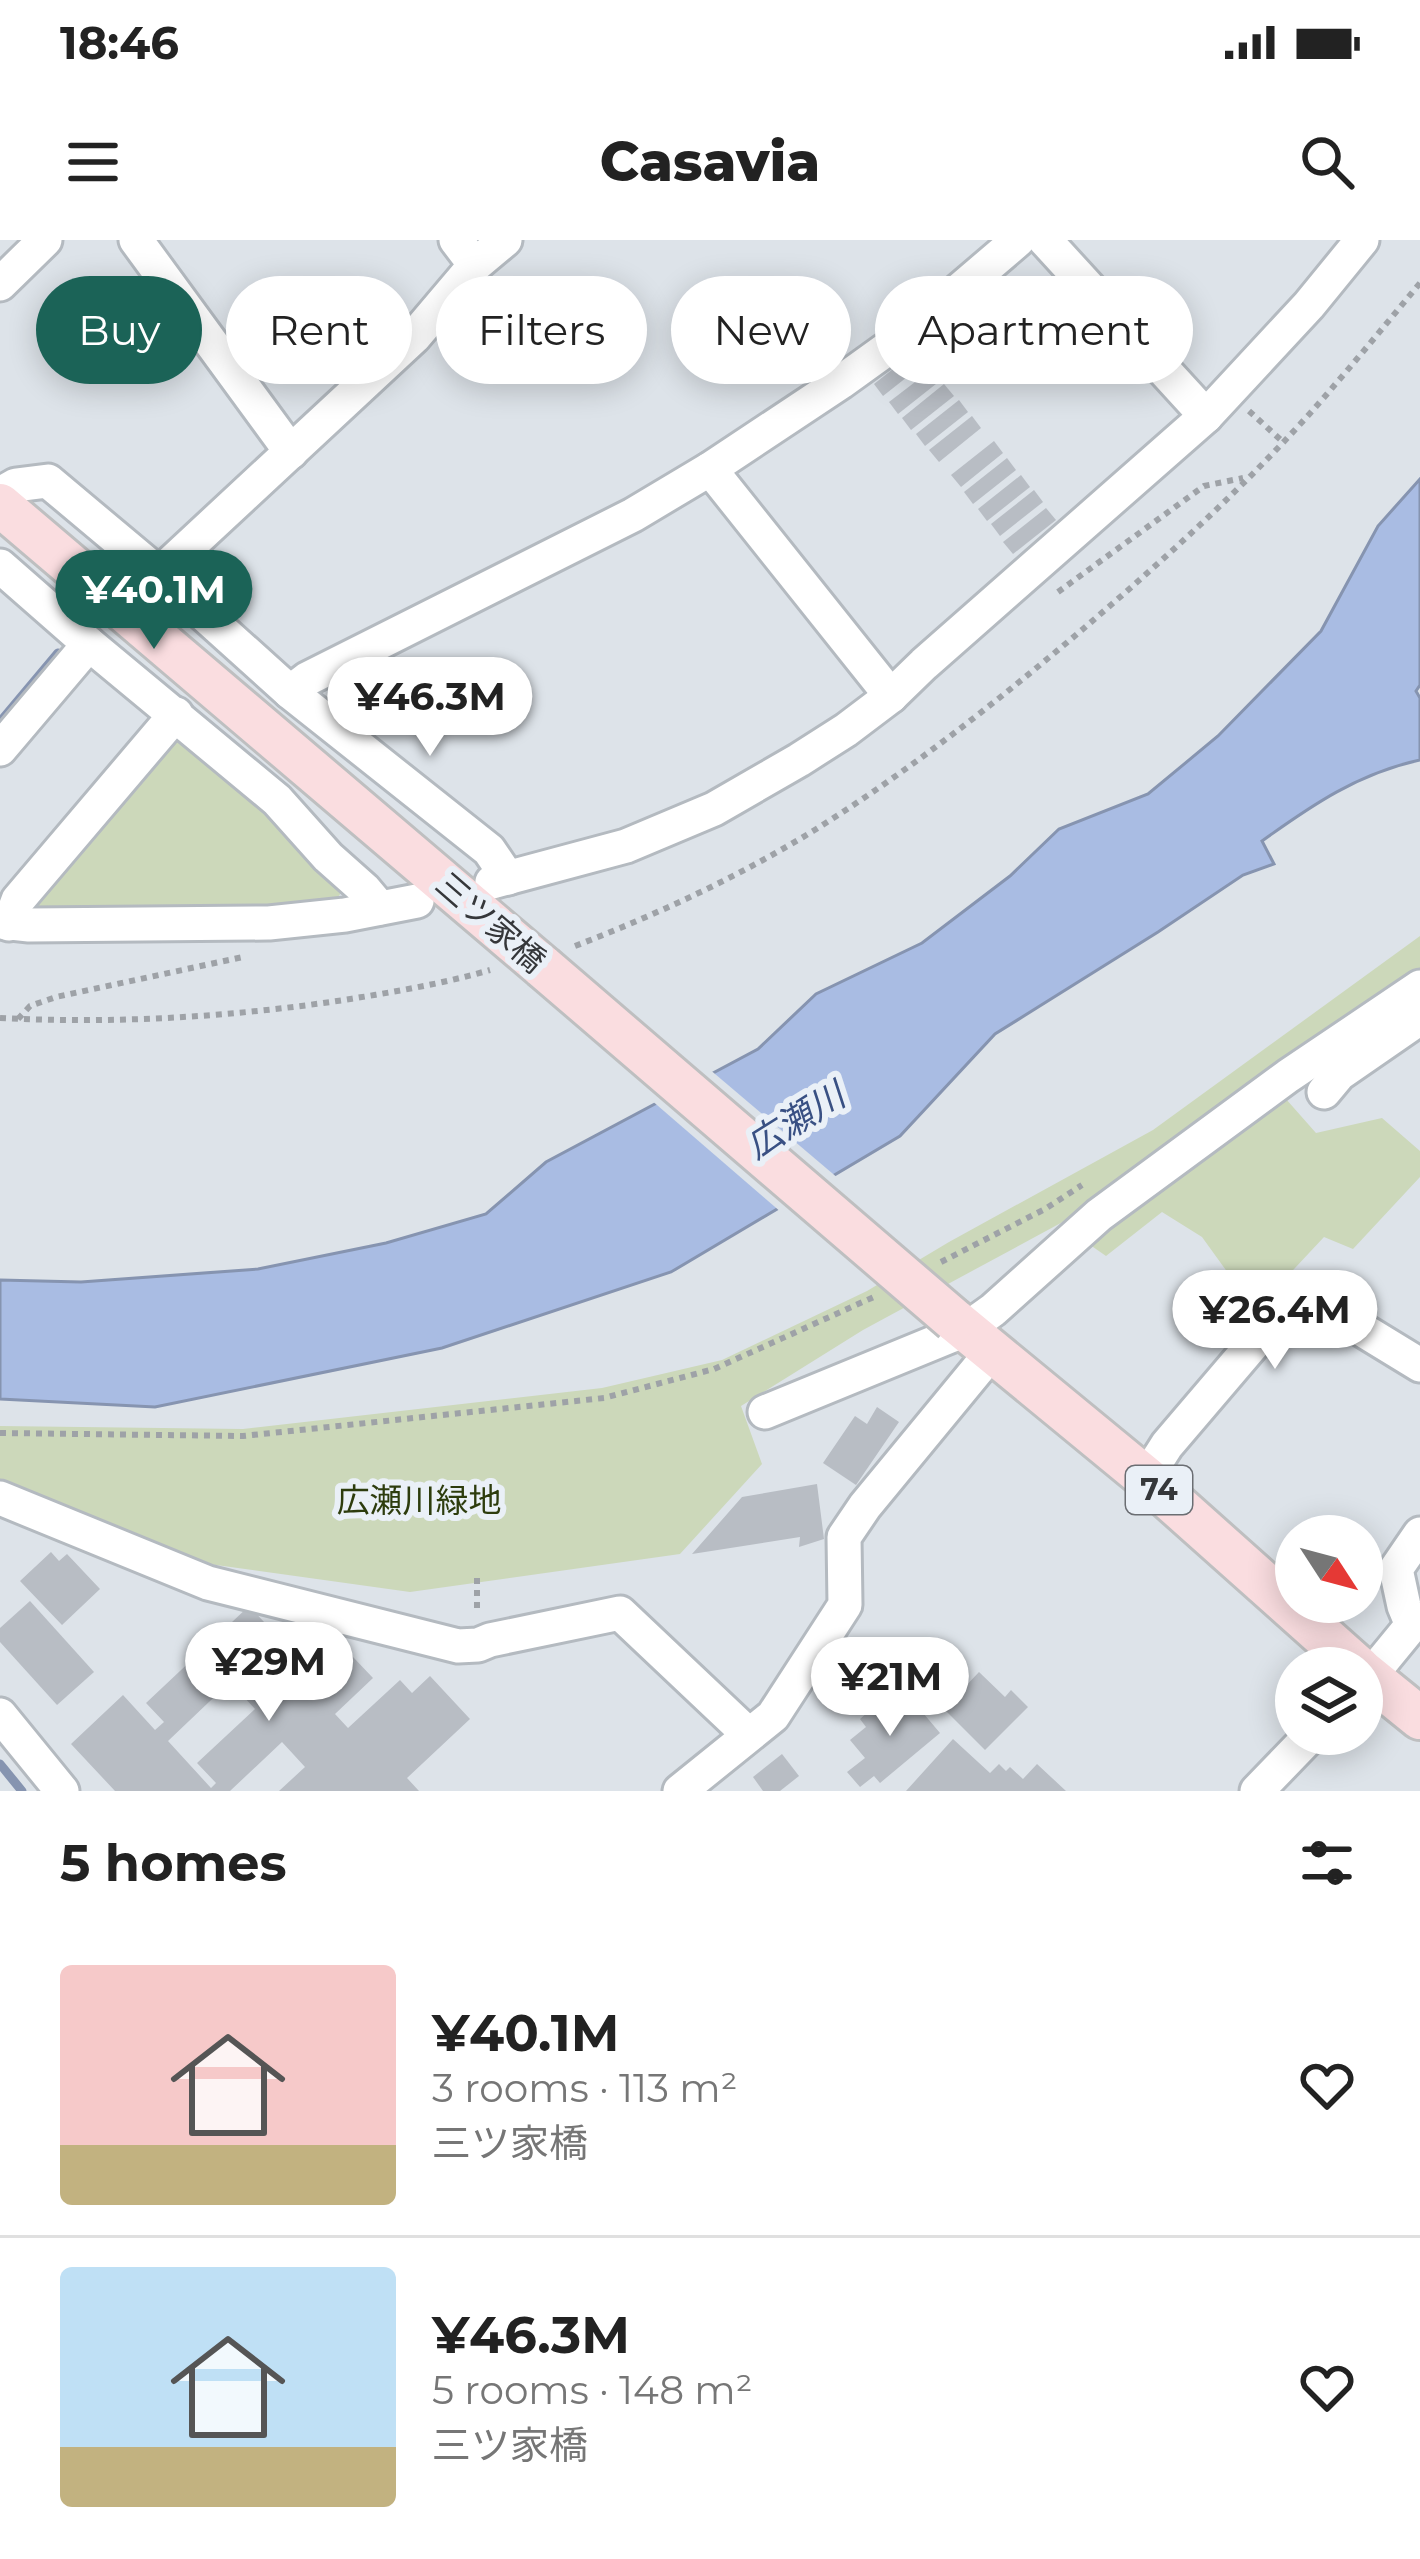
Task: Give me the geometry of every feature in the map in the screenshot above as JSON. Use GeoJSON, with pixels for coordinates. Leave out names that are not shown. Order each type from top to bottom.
{"type":"FeatureCollection","features":[{"type":"Feature","properties":{"kind":"main road","name":"三ツ家橋"},"geometry":{"type":"LineString","coordinates":[[8,509],[970,1334]]}},
{"type":"Feature","properties":{"kind":"main road","name":"74"},"geometry":{"type":"LineString","coordinates":[[970,1334],[1145,1478],[1331,1647]]}},
{"type":"Feature","properties":{"kind":"main road","name":"74"},"geometry":{"type":"LineString","coordinates":[[1383,1691],[1420,1718]]}},
{"type":"Feature","properties":{"kind":"street"},"geometry":{"type":"LineString","coordinates":[[0,284],[45,240]]}},
{"type":"Feature","properties":{"kind":"street"},"geometry":{"type":"LineString","coordinates":[[136,240],[291,452]]}},
{"type":"Feature","properties":{"kind":"street"},"geometry":{"type":"LineString","coordinates":[[159,574],[414,337],[465,252],[505,240]]}},
{"type":"Feature","properties":{"kind":"street"},"geometry":{"type":"LineString","coordinates":[[290,692],[307,679],[633,515],[710,470],[909,333],[1018,240]]}},
{"type":"Feature","properties":{"kind":"street"},"geometry":{"type":"LineString","coordinates":[[1045,240],[1217,404]]}},
{"type":"Feature","properties":{"kind":"street"},"geometry":{"type":"LineString","coordinates":[[8,509],[16,485],[48,481],[290,692],[489,850],[500,880],[626,846],[714,808],[799,760],[891,696],[1217,404],[1362,240]]}},
{"type":"Feature","properties":{"kind":"street"},"geometry":{"type":"LineString","coordinates":[[710,470],[891,696]]}},
{"type":"Feature","properties":{"kind":"street"},"geometry":{"type":"LineString","coordinates":[[0,566],[277,800],[380,908]]}},
{"type":"Feature","properties":{"kind":"street"},"geometry":{"type":"LineString","coordinates":[[0,749],[89,644]]}},
{"type":"Feature","properties":{"kind":"street"},"geometry":{"type":"LineString","coordinates":[[4,923],[18,900],[176,714]]}},
{"type":"Feature","properties":{"kind":"street"},"geometry":{"type":"LineString","coordinates":[[4,923],[268,923],[417,901]]}},
{"type":"Feature","properties":{"kind":"street"},"geometry":{"type":"LineString","coordinates":[[680,1791],[773,1716],[845,1605],[844,1537],[970,1334],[1099,1215],[1288,1076],[1420,987]]}},
{"type":"Feature","properties":{"kind":"street"},"geometry":{"type":"LineString","coordinates":[[1324,1092],[1339,1075],[1411,1036]]}},
{"type":"Feature","properties":{"kind":"street"},"geometry":{"type":"LineString","coordinates":[[1145,1478],[1167,1445],[1282,1309],[1306,1296],[1420,1365]]}},
{"type":"Feature","properties":{"kind":"street"},"geometry":{"type":"LineString","coordinates":[[765,1412],[970,1334]]}},
{"type":"Feature","properties":{"kind":"street"},"geometry":{"type":"LineString","coordinates":[[0,1498],[208,1583],[458,1646],[478,1646],[620,1613],[748,1734]]}},
{"type":"Feature","properties":{"kind":"street"},"geometry":{"type":"LineString","coordinates":[[1383,1656],[1416,1623],[1404,1606],[1396,1569],[1420,1534]]}},
{"type":"Feature","properties":{"kind":"street"},"geometry":{"type":"LineString","coordinates":[[0,1715],[62,1791]]}},
{"type":"Feature","properties":{"kind":"street"},"geometry":{"type":"LineString","coordinates":[[1257,1791],[1292,1755]]}},
{"type":"Feature","properties":{"kind":"path"},"geometry":{"type":"LineString","coordinates":[[0,1018],[158,1019],[287,1008],[406,990],[536,961],[640,921],[711,887],[812,832],[1022,681],[1156,566],[1247,478],[1318,404],[1420,283]]}},
{"type":"Feature","properties":{"kind":"path"},"geometry":{"type":"LineString","coordinates":[[1217,404],[1282,441]]}},
{"type":"Feature","properties":{"kind":"path"},"geometry":{"type":"LineString","coordinates":[[1055,594],[1204,486],[1247,478]]}},
{"type":"Feature","properties":{"kind":"path"},"geometry":{"type":"LineString","coordinates":[[18,1019],[30,1006],[56,997],[255,955]]}},
{"type":"Feature","properties":{"kind":"path"},"geometry":{"type":"LineString","coordinates":[[0,1433],[243,1436],[604,1398],[714,1369],[863,1303]]}},
{"type":"Feature","properties":{"kind":"green space"},"geometry":{"type":"Polygon","coordinates":[[[179,736],[275,817],[343,890],[336,900],[250,907],[41,908],[34,902],[179,736]]]}},
{"type":"Feature","properties":{"kind":"green space","name":"広瀬川緑地"},"geometry":{"type":"Polygon","coordinates":[[[1420,936],[1420,980],[1094,1205],[863,1330],[741,1406],[762,1464],[680,1554],[410,1592],[187,1561],[0,1490],[0,1426],[243,1429],[602,1388],[722,1360],[867,1291],[1153,1130],[1420,936]]]}},
{"type":"Feature","properties":{"kind":"green space"},"geometry":{"type":"Polygon","coordinates":[[[1278,1090],[1316,1133],[1382,1118],[1420,1151],[1420,1177],[1353,1249],[1324,1237],[1266,1299],[1228,1273],[1202,1237],[1162,1212],[1106,1256],[1083,1240],[1278,1090]]]}},
{"type":"Feature","properties":{"kind":"water","name":"広瀬川"},"geometry":{"type":"Polygon","coordinates":[[[1420,479],[1420,685],[1416,691],[1420,760],[1356,782],[1299,815],[1262,841],[1274,864],[1243,875],[995,1034],[900,1136],[671,1272],[442,1348],[155,1407],[0,1399],[0,1280],[81,1282],[258,1269],[386,1243],[486,1214],[546,1162],[758,1049],[816,994],[922,943],[1010,876],[1059,829],[1148,794],[1218,736],[1321,631],[1378,526],[1420,479]]]}},
{"type":"Feature","properties":{"kind":"pier"},"geometry":{"type":"Polygon","coordinates":[[[708,1068],[839,1179],[782,1213],[650,1099],[708,1068]]]}},
{"type":"Feature","properties":{"kind":"building"},"geometry":{"type":"Polygon","coordinates":[[[875,383],[898,384],[883,396],[875,383]]]}},
{"type":"Feature","properties":{"kind":"building"},"geometry":{"type":"Polygon","coordinates":[[[912,384],[936,384],[898,414],[889,402],[912,384]]]}},
{"type":"Feature","properties":{"kind":"building"},"geometry":{"type":"Polygon","coordinates":[[[944,384],[954,396],[911,430],[902,418],[944,384]]]}},
{"type":"Feature","properties":{"kind":"building"},"geometry":{"type":"Polygon","coordinates":[[[959,400],[968,412],[925,446],[916,434],[959,400]]]}},
{"type":"Feature","properties":{"kind":"building"},"geometry":{"type":"Polygon","coordinates":[[[972,416],[981,428],[939,462],[929,450],[972,416]]]}},
{"type":"Feature","properties":{"kind":"building"},"geometry":{"type":"Polygon","coordinates":[[[994,441],[1003,453],[961,487],[951,475],[994,441]]]}},
{"type":"Feature","properties":{"kind":"building"},"geometry":{"type":"Polygon","coordinates":[[[1007,458],[1016,470],[973,504],[964,492],[1007,458]]]}},
{"type":"Feature","properties":{"kind":"building"},"geometry":{"type":"Polygon","coordinates":[[[1021,475],[1030,487],[987,521],[978,509],[1021,475]]]}},
{"type":"Feature","properties":{"kind":"building"},"geometry":{"type":"Polygon","coordinates":[[[1034,490],[1043,502],[1000,536],[991,524],[1034,490]]]}},
{"type":"Feature","properties":{"kind":"building"},"geometry":{"type":"Polygon","coordinates":[[[1046,508],[1056,520],[1013,554],[1003,542],[1046,508]]]}},
{"type":"Feature","properties":{"kind":"building"},"geometry":{"type":"Polygon","coordinates":[[[877,1407],[899,1422],[856,1485],[823,1463],[855,1416],[867,1424],[877,1407]]]}},
{"type":"Feature","properties":{"kind":"building"},"geometry":{"type":"Polygon","coordinates":[[[817,1484],[824,1539],[799,1547],[800,1537],[692,1554],[742,1497],[817,1484]]]}},
{"type":"Feature","properties":{"kind":"building"},"geometry":{"type":"Polygon","coordinates":[[[51,1552],[59,1561],[67,1554],[100,1589],[62,1625],[20,1581],[51,1552]]]}},
{"type":"Feature","properties":{"kind":"building"},"geometry":{"type":"Polygon","coordinates":[[[30,1601],[94,1672],[57,1705],[0,1642],[0,1628],[30,1601]]]}},
{"type":"Feature","properties":{"kind":"building"},"geometry":{"type":"Polygon","coordinates":[[[249,1606],[279,1638],[253,1663],[278,1689],[334,1637],[373,1678],[335,1714],[348,1728],[400,1680],[412,1693],[430,1676],[470,1719],[407,1778],[419,1791],[279,1791],[305,1767],[282,1742],[230,1791],[115,1791],[71,1744],[123,1695],[155,1730],[164,1722],[146,1703],[249,1606]],[[230,1682],[168,1741],[211,1788],[216,1783],[197,1763],[255,1709],[230,1682]]]}},
{"type":"Feature","properties":{"kind":"building"},"geometry":{"type":"Polygon","coordinates":[[[979,1672],[1005,1697],[1011,1690],[1028,1707],[985,1750],[944,1709],[979,1672]]]}},
{"type":"Feature","properties":{"kind":"building"},"geometry":{"type":"Polygon","coordinates":[[[907,1694],[940,1733],[880,1783],[874,1776],[860,1787],[847,1772],[865,1758],[850,1740],[866,1727],[860,1719],[883,1699],[890,1708],[907,1694]]]}},
{"type":"Feature","properties":{"kind":"building"},"geometry":{"type":"Polygon","coordinates":[[[953,1739],[990,1773],[999,1764],[1023,1779],[1037,1764],[1066,1791],[906,1791],[953,1739]]]}},
{"type":"Feature","properties":{"kind":"building"},"geometry":{"type":"Polygon","coordinates":[[[782,1754],[799,1776],[780,1791],[763,1791],[753,1777],[782,1754]]]}},
{"type":"Feature","properties":{"kind":"waterway"},"geometry":{"type":"LineString","coordinates":[[0,722],[58,653]]}},
{"type":"Feature","properties":{"kind":"waterway"},"geometry":{"type":"LineString","coordinates":[[0,1764],[22,1791]]}}]}
